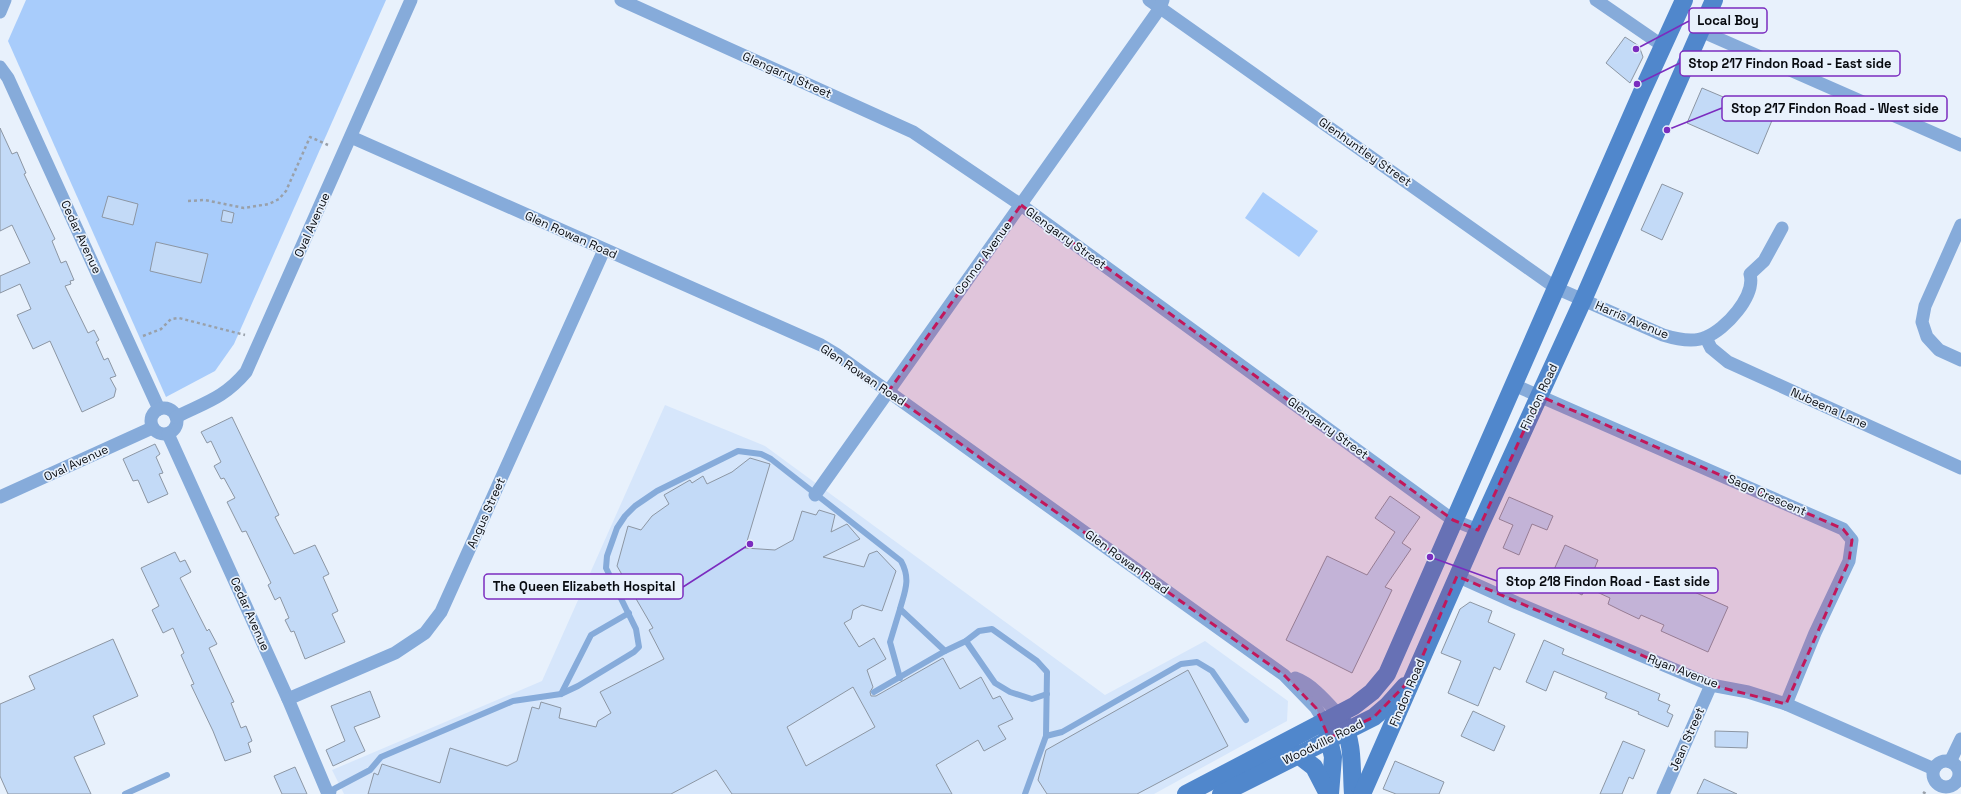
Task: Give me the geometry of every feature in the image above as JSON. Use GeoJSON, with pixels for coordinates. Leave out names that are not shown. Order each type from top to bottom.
{"type":"FeatureCollection","features":[{"type":"Feature","properties":{"kind":"main road"},"geometry":{"type":"LineString","coordinates":[[1353,794],[1352,753],[1336,722],[1372,692],[1387,674],[1684,0]]}},
{"type":"Feature","properties":{"kind":"main road","name":"Findon Road"},"geometry":{"type":"LineString","coordinates":[[1362,794],[1457,576],[1583,300],[1714,0]]}},
{"type":"Feature","properties":{"kind":"main road"},"geometry":{"type":"LineString","coordinates":[[1663,46],[1701,31]]}},
{"type":"Feature","properties":{"kind":"main road","name":"Woodville Road"},"geometry":{"type":"LineString","coordinates":[[1186,794],[1336,722],[1374,716],[1388,705],[1414,676]]}},
{"type":"Feature","properties":{"kind":"main road","name":"Woodville Road"},"geometry":{"type":"LineString","coordinates":[[1221,794],[1329,738],[1336,722]]}},
{"type":"Feature","properties":{"kind":"main road"},"geometry":{"type":"LineString","coordinates":[[1329,738],[1333,757],[1329,794]]}},
{"type":"Feature","properties":{"kind":"main road"},"geometry":{"type":"LineString","coordinates":[[1297,754],[1314,767],[1329,794]]}},
{"type":"Feature","properties":{"kind":"street"},"geometry":{"type":"LineString","coordinates":[[0,12],[5,0]]}},
{"type":"Feature","properties":{"kind":"street","name":"Oval Avenue"},"geometry":{"type":"LineString","coordinates":[[176,416],[218,397],[233,387],[246,372],[351,137],[410,0]]}},
{"type":"Feature","properties":{"kind":"street","name":"Glengarry Street"},"geometry":{"type":"LineString","coordinates":[[621,0],[913,132],[1021,205],[1454,520],[1478,530]]}},
{"type":"Feature","properties":{"kind":"street"},"geometry":{"type":"LineString","coordinates":[[1596,0],[1663,46]]}},
{"type":"Feature","properties":{"kind":"street","name":"Connor Avenue"},"geometry":{"type":"LineString","coordinates":[[815,495],[1021,205],[1157,3]]}},
{"type":"Feature","properties":{"kind":"street","name":"Glenhuntley Street"},"geometry":{"type":"LineString","coordinates":[[1157,3],[1556,288],[1583,300]]}},
{"type":"Feature","properties":{"kind":"street"},"geometry":{"type":"LineString","coordinates":[[1701,31],[1961,145]]}},
{"type":"Feature","properties":{"kind":"street","name":"Cedar Avenue"},"geometry":{"type":"LineString","coordinates":[[0,68],[8,78],[159,409]]}},
{"type":"Feature","properties":{"kind":"street","name":"Glen Rowan Road"},"geometry":{"type":"LineString","coordinates":[[351,137],[821,345],[836,354],[1284,675],[1300,680],[1321,697],[1336,722]]}},
{"type":"Feature","properties":{"kind":"street"},"geometry":{"type":"LineString","coordinates":[[1961,225],[1925,306],[1922,322],[1927,337],[1939,350],[1961,360]]}},
{"type":"Feature","properties":{"kind":"street"},"geometry":{"type":"LineString","coordinates":[[1706,338],[1732,317],[1742,305],[1750,288],[1750,274],[1764,261],[1782,228]]}},
{"type":"Feature","properties":{"kind":"street","name":"Angus Street"},"geometry":{"type":"LineString","coordinates":[[288,699],[395,653],[425,633],[442,612],[604,250]]}},
{"type":"Feature","properties":{"kind":"street","name":"Harris Avenue"},"geometry":{"type":"LineString","coordinates":[[1583,300],[1663,335],[1677,339],[1706,338]]}},
{"type":"Feature","properties":{"kind":"street","name":"Nubeena Lane"},"geometry":{"type":"LineString","coordinates":[[1706,338],[1711,348],[1728,362],[1961,468]]}},
{"type":"Feature","properties":{"kind":"street","name":"Sage Crescent"},"geometry":{"type":"LineString","coordinates":[[1514,385],[1830,522],[1843,529],[1852,540],[1849,561],[1815,633],[1786,704]]}},
{"type":"Feature","properties":{"kind":"street"},"geometry":{"type":"LineString","coordinates":[[159,409],[169,409],[176,416],[177,424],[174,431],[168,434],[157,433],[152,428],[151,417],[159,409]]}},
{"type":"Feature","properties":{"kind":"street","name":"Oval Avenue"},"geometry":{"type":"LineString","coordinates":[[1,496],[152,428]]}},
{"type":"Feature","properties":{"kind":"street","name":"Cedar Avenue"},"geometry":{"type":"LineString","coordinates":[[168,434],[288,699],[328,794]]}},
{"type":"Feature","properties":{"kind":"street","name":"Ryan Avenue"},"geometry":{"type":"LineString","coordinates":[[1457,576],[1712,685],[1748,692],[1786,704],[1934,769]]}},
{"type":"Feature","properties":{"kind":"street","name":"Jean Street"},"geometry":{"type":"LineString","coordinates":[[1663,794],[1712,685]]}},
{"type":"Feature","properties":{"kind":"street"},"geometry":{"type":"LineString","coordinates":[[1950,762],[1961,739]]}},
{"type":"Feature","properties":{"kind":"street"},"geometry":{"type":"LineString","coordinates":[[1943,761],[1950,762],[1957,767],[1959,780],[1952,785],[1938,790],[1933,776],[1934,769],[1943,761]]}},
{"type":"Feature","properties":{"kind":"lane"},"geometry":{"type":"LineString","coordinates":[[333,794],[334,789],[370,770],[381,757],[514,702],[561,694],[612,667],[639,647],[636,629],[606,568],[607,556],[617,528],[625,516],[635,506],[657,491],[738,451],[748,451],[761,454],[771,459],[901,561],[907,571],[907,583],[890,642],[900,678]]}},
{"type":"Feature","properties":{"kind":"lane"},"geometry":{"type":"LineString","coordinates":[[900,609],[945,651]]}},
{"type":"Feature","properties":{"kind":"lane"},"geometry":{"type":"LineString","coordinates":[[561,694],[591,636],[629,613]]}},
{"type":"Feature","properties":{"kind":"lane"},"geometry":{"type":"LineString","coordinates":[[874,692],[945,651],[966,641],[979,631],[992,629],[1037,661],[1047,672],[1046,736],[1025,794]]}},
{"type":"Feature","properties":{"kind":"lane"},"geometry":{"type":"LineString","coordinates":[[966,641],[994,683],[1010,692],[1032,699],[1047,694]]}},
{"type":"Feature","properties":{"kind":"lane"},"geometry":{"type":"LineString","coordinates":[[1046,736],[1062,732],[1181,664],[1197,662],[1212,671],[1246,720]]}},
{"type":"Feature","properties":{"kind":"lane"},"geometry":{"type":"LineString","coordinates":[[125,794],[167,775]]}},
{"type":"Feature","properties":{"kind":"path"},"geometry":{"type":"LineString","coordinates":[[188,201],[204,200],[244,208],[269,204],[279,199],[286,191],[310,137],[328,145]]}},
{"type":"Feature","properties":{"kind":"path"},"geometry":{"type":"LineString","coordinates":[[143,336],[161,330],[171,319],[179,318],[244,335]]}},
{"type":"Feature","properties":{"kind":"path"},"geometry":{"type":"LineString","coordinates":[[1922,792],[1926,794]]}},
{"type":"Feature","properties":{"kind":"highlighted area"},"geometry":{"type":"Polygon","coordinates":[[[1021,205],[1453,520],[1478,530],[1540,396],[1843,529],[1852,540],[1849,561],[1786,704],[1711,685],[1457,576],[1414,676],[1374,717],[1329,738],[1316,708],[1284,675],[888,392],[1021,205]]]}},
{"type":"Feature","properties":{"kind":"shaded area"},"geometry":{"type":"Polygon","coordinates":[[[26,0],[386,0],[234,344],[215,371],[166,397],[8,41],[26,0]]]}},
{"type":"Feature","properties":{"kind":"shaded area"},"geometry":{"type":"Polygon","coordinates":[[[1263,192],[1318,231],[1299,257],[1245,218],[1263,192]]]}},
{"type":"Feature","properties":{"kind":"shaded area"},"geometry":{"type":"Polygon","coordinates":[[[665,405],[765,446],[1105,695],[1205,641],[1288,701],[1287,721],[1154,794],[344,794],[332,770],[542,681],[665,405]]]}},
{"type":"Feature","properties":{"kind":"building"},"geometry":{"type":"Polygon","coordinates":[[[1625,37],[1639,46],[1643,57],[1630,83],[1606,63],[1625,37]]]}},
{"type":"Feature","properties":{"kind":"building"},"geometry":{"type":"Polygon","coordinates":[[[1702,88],[1773,118],[1758,154],[1687,123],[1702,88]]]}},
{"type":"Feature","properties":{"kind":"building"},"geometry":{"type":"Polygon","coordinates":[[[0,128],[12,154],[17,152],[26,173],[24,174],[55,239],[52,241],[61,263],[66,261],[74,280],[70,281],[71,284],[65,286],[88,333],[94,330],[99,340],[96,342],[104,360],[108,358],[116,376],[110,378],[116,389],[114,397],[82,412],[50,341],[33,349],[17,315],[31,309],[20,284],[0,293],[0,276],[30,263],[12,225],[0,231],[0,128]]]}},
{"type":"Feature","properties":{"kind":"building"},"geometry":{"type":"Polygon","coordinates":[[[1662,184],[1683,193],[1662,240],[1641,230],[1662,184]]]}},
{"type":"Feature","properties":{"kind":"building"},"geometry":{"type":"Polygon","coordinates":[[[108,196],[138,204],[133,225],[102,217],[108,196]]]}},
{"type":"Feature","properties":{"kind":"building"},"geometry":{"type":"Polygon","coordinates":[[[223,210],[234,213],[232,223],[221,221],[223,210]]]}},
{"type":"Feature","properties":{"kind":"building"},"geometry":{"type":"Polygon","coordinates":[[[156,242],[208,254],[201,283],[150,271],[156,242]]]}},
{"type":"Feature","properties":{"kind":"building"},"geometry":{"type":"Polygon","coordinates":[[[232,417],[279,515],[275,517],[294,554],[315,545],[329,574],[323,577],[338,611],[332,614],[345,642],[305,659],[294,631],[291,632],[285,620],[289,618],[280,597],[275,600],[268,585],[271,583],[246,531],[242,532],[227,502],[235,498],[224,478],[221,479],[214,466],[221,462],[211,441],[207,443],[201,432],[232,417]]]}},
{"type":"Feature","properties":{"kind":"building"},"geometry":{"type":"Polygon","coordinates":[[[155,444],[160,454],[156,457],[163,473],[159,474],[168,494],[148,503],[138,480],[133,481],[123,459],[155,444]]]}},
{"type":"Feature","properties":{"kind":"building"},"geometry":{"type":"Polygon","coordinates":[[[750,458],[770,464],[745,548],[775,550],[793,540],[802,511],[816,515],[819,510],[835,515],[831,532],[847,524],[860,539],[823,557],[864,567],[869,554],[877,551],[896,571],[882,611],[862,605],[853,610],[851,619],[844,623],[859,647],[874,638],[886,659],[867,670],[873,687],[870,692],[871,696],[876,696],[943,658],[960,689],[981,677],[993,699],[1000,696],[1013,719],[998,726],[1006,739],[984,751],[978,740],[936,765],[952,794],[732,794],[716,770],[671,794],[368,794],[374,773],[378,775],[382,764],[440,783],[450,748],[507,766],[517,761],[532,707],[539,709],[541,702],[561,708],[559,718],[596,727],[598,721],[611,713],[600,692],[664,659],[649,630],[653,628],[617,566],[628,526],[641,530],[652,516],[669,504],[664,495],[690,480],[692,483],[703,476],[707,484],[732,472],[750,458]],[[853,687],[787,727],[806,766],[875,727],[853,687]]]}},
{"type":"Feature","properties":{"kind":"building"},"geometry":{"type":"Polygon","coordinates":[[[1390,496],[1420,517],[1402,543],[1411,549],[1385,587],[1392,590],[1352,673],[1286,640],[1327,556],[1367,575],[1395,532],[1375,518],[1390,496]]]}},
{"type":"Feature","properties":{"kind":"building"},"geometry":{"type":"Polygon","coordinates":[[[1509,497],[1553,516],[1547,530],[1532,524],[1519,555],[1503,548],[1513,525],[1499,519],[1509,497]]]}},
{"type":"Feature","properties":{"kind":"building"},"geometry":{"type":"Polygon","coordinates":[[[1565,545],[1598,560],[1593,572],[1616,581],[1619,574],[1659,593],[1665,579],[1728,607],[1708,652],[1661,631],[1664,625],[1641,615],[1639,619],[1608,604],[1610,598],[1586,587],[1582,595],[1574,591],[1572,593],[1548,583],[1565,545]]]}},
{"type":"Feature","properties":{"kind":"building"},"geometry":{"type":"Polygon","coordinates":[[[175,552],[180,562],[185,560],[191,572],[180,578],[207,631],[209,629],[217,644],[209,648],[234,702],[231,703],[241,728],[246,726],[252,741],[248,743],[251,752],[225,761],[213,731],[191,685],[194,684],[181,655],[184,653],[173,628],[163,633],[152,610],[159,606],[141,568],[175,552]]]}},
{"type":"Feature","properties":{"kind":"building"},"geometry":{"type":"Polygon","coordinates":[[[1470,602],[1492,611],[1488,622],[1515,634],[1500,670],[1494,667],[1478,706],[1448,693],[1461,661],[1441,653],[1460,609],[1470,602]]]}},
{"type":"Feature","properties":{"kind":"building"},"geometry":{"type":"Polygon","coordinates":[[[113,639],[138,696],[93,716],[105,744],[74,757],[91,794],[8,794],[0,776],[0,704],[35,689],[29,676],[113,639]]]}},
{"type":"Feature","properties":{"kind":"building"},"geometry":{"type":"Polygon","coordinates":[[[1544,640],[1564,649],[1562,654],[1660,694],[1658,700],[1670,705],[1667,712],[1673,715],[1668,727],[1638,714],[1639,712],[1605,698],[1607,693],[1554,671],[1546,691],[1526,682],[1544,640]]]}},
{"type":"Feature","properties":{"kind":"building"},"geometry":{"type":"Polygon","coordinates":[[[1188,670],[1228,746],[1137,794],[1047,794],[1038,780],[1046,750],[1188,670]]]}},
{"type":"Feature","properties":{"kind":"building"},"geometry":{"type":"Polygon","coordinates":[[[370,691],[380,717],[354,727],[365,751],[333,766],[326,750],[345,741],[331,706],[370,691]]]}},
{"type":"Feature","properties":{"kind":"building"},"geometry":{"type":"Polygon","coordinates":[[[1473,711],[1505,726],[1494,751],[1461,736],[1473,711]]]}},
{"type":"Feature","properties":{"kind":"building"},"geometry":{"type":"Polygon","coordinates":[[[1715,731],[1748,732],[1747,748],[1715,747],[1715,731]]]}},
{"type":"Feature","properties":{"kind":"building"},"geometry":{"type":"Polygon","coordinates":[[[1623,741],[1645,750],[1633,779],[1629,777],[1622,794],[1600,794],[1623,741]]]}},
{"type":"Feature","properties":{"kind":"building"},"geometry":{"type":"Polygon","coordinates":[[[1395,761],[1444,782],[1439,794],[1396,794],[1383,789],[1395,761]]]}},
{"type":"Feature","properties":{"kind":"building"},"geometry":{"type":"Polygon","coordinates":[[[295,767],[307,794],[282,794],[274,776],[295,767]]]}},
{"type":"Feature","properties":{"kind":"building"},"geometry":{"type":"Polygon","coordinates":[[[1704,779],[1737,794],[1697,794],[1704,779]]]}},
{"type":"Feature","properties":{"kind":"place","name":"Local Boy"},"geometry":{"type":"Point","coordinates":[1636,49]}},
{"type":"Feature","properties":{"kind":"place","name":"Stop 217 Findon Road - East side"},"geometry":{"type":"Point","coordinates":[1637,84]}},
{"type":"Feature","properties":{"kind":"place","name":"Stop 217 Findon Road - West side"},"geometry":{"type":"Point","coordinates":[1667,130]}},
{"type":"Feature","properties":{"kind":"place","name":"The Queen Elizabeth Hospital"},"geometry":{"type":"Point","coordinates":[750,544]}},
{"type":"Feature","properties":{"kind":"place","name":"Stop 218 Findon Road - East side"},"geometry":{"type":"Point","coordinates":[1430,557]}}]}
